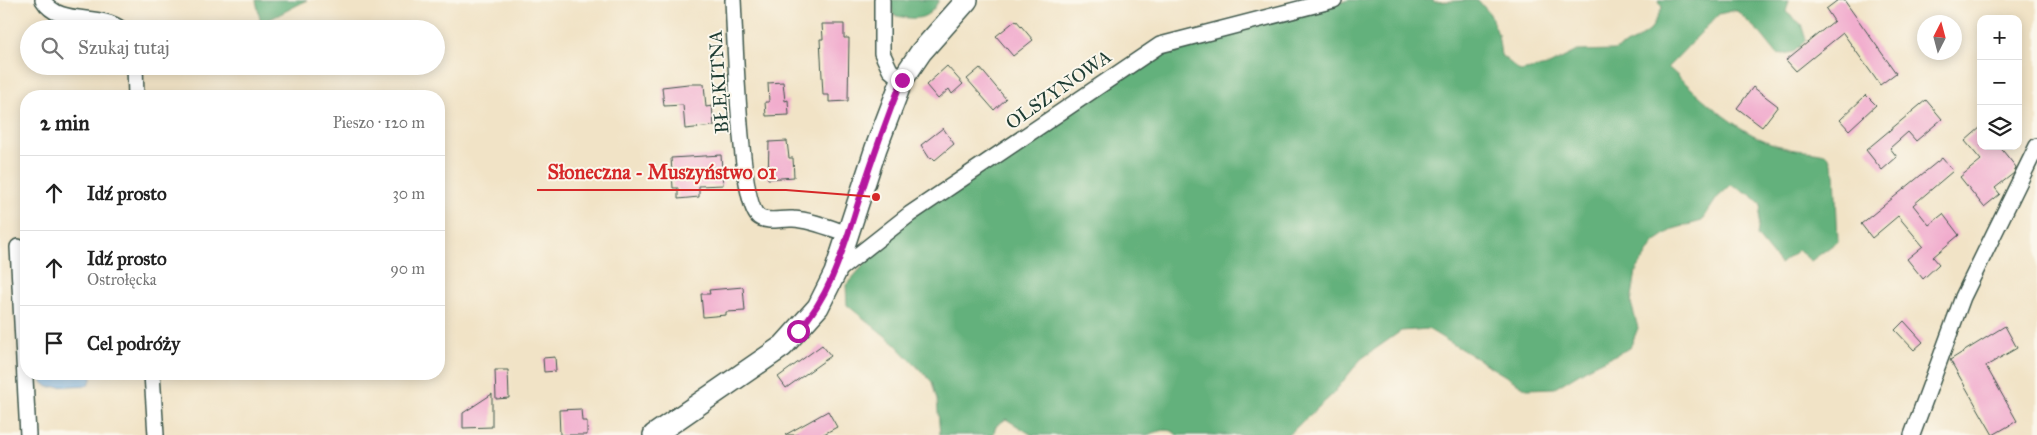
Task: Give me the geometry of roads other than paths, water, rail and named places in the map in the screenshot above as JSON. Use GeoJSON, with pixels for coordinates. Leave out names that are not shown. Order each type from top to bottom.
{"type":"FeatureCollection","features":[{"type":"Feature","properties":{"kind":"street"},"geometry":{"type":"LineString","coordinates":[[43,0],[54,12],[64,16],[94,20]]}},
{"type":"Feature","properties":{"kind":"street","name":"BŁĘKITNA"},"geometry":{"type":"LineString","coordinates":[[733,0],[744,174],[753,211],[760,218],[771,220],[793,219],[848,234]]}},
{"type":"Feature","properties":{"kind":"street"},"geometry":{"type":"LineString","coordinates":[[882,0],[882,53],[890,70],[902,80]]}},
{"type":"Feature","properties":{"kind":"street"},"geometry":{"type":"LineString","coordinates":[[654,435],[783,346],[818,307],[835,273],[876,148],[902,80],[921,52],[967,0]]}},
{"type":"Feature","properties":{"kind":"street","name":"OLSZYNOWA"},"geometry":{"type":"LineString","coordinates":[[835,273],[910,214],[1160,45],[1334,0]]}},
{"type":"Feature","properties":{"kind":"street"},"geometry":{"type":"LineString","coordinates":[[135,75],[136,90]]}},
{"type":"Feature","properties":{"kind":"street"},"geometry":{"type":"LineString","coordinates":[[1912,435],[1963,297],[2037,146]]}},
{"type":"Feature","properties":{"kind":"street"},"geometry":{"type":"LineString","coordinates":[[18,248],[20,285]]}},
{"type":"Feature","properties":{"kind":"street"},"geometry":{"type":"LineString","coordinates":[[25,380],[28,435]]}},
{"type":"Feature","properties":{"kind":"street"},"geometry":{"type":"LineString","coordinates":[[152,380],[156,435]]}},
{"type":"Feature","properties":{"kind":"water"},"geometry":{"type":"Polygon","coordinates":[[[42,380],[91,380],[88,385],[48,387],[42,380]]]}},
{"type":"Feature","properties":{"kind":"place","name":"Słoneczna - Muszyństwo 01"},"geometry":{"type":"Point","coordinates":[876,197]}}]}
